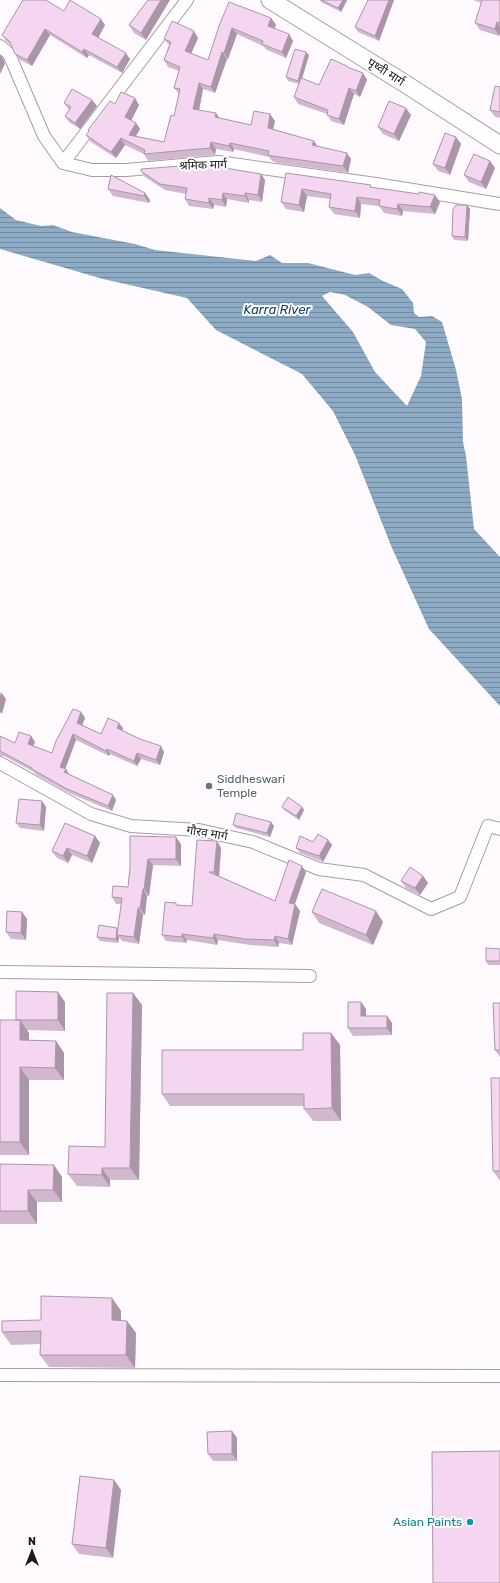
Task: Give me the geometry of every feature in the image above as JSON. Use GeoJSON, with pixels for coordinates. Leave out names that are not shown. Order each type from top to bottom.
{"type":"FeatureCollection","features":[{"type":"Feature","properties":{"kind":"street"},"geometry":{"type":"LineString","coordinates":[[0,46],[9,54],[44,136],[63,163],[187,0]]}},
{"type":"Feature","properties":{"kind":"street","name":"पृथ्वी मार्ग"},"geometry":{"type":"LineString","coordinates":[[270,0],[404,83],[500,145]]}},
{"type":"Feature","properties":{"kind":"street","name":"श्रमिक मार्ग"},"geometry":{"type":"LineString","coordinates":[[63,163],[92,170],[126,170],[218,162],[376,184],[500,204]]}},
{"type":"Feature","properties":{"kind":"street","name":"गौरव मार्ग"},"geometry":{"type":"LineString","coordinates":[[0,763],[91,814],[131,826],[199,830],[253,842],[319,868],[364,875],[432,909],[460,897],[488,826],[500,829]]}},
{"type":"Feature","properties":{"kind":"street"},"geometry":{"type":"LineString","coordinates":[[0,972],[310,976]]}},
{"type":"Feature","properties":{"kind":"street"},"geometry":{"type":"LineString","coordinates":[[0,1375],[500,1376]]}},
{"type":"Feature","properties":{"kind":"water","name":"Karra River"},"geometry":{"type":"Polygon","coordinates":[[[0,208],[16,220],[41,226],[53,225],[72,232],[135,244],[155,250],[256,261],[270,255],[282,263],[308,263],[355,275],[369,273],[402,289],[413,303],[414,313],[419,317],[432,316],[442,322],[456,370],[462,399],[463,442],[466,456],[474,529],[500,557],[500,706],[429,629],[392,548],[355,455],[333,411],[302,374],[216,330],[187,298],[103,279],[0,249],[0,208]],[[330,292],[322,296],[353,332],[375,372],[407,406],[421,376],[426,342],[415,329],[391,325],[368,307],[345,295],[330,292]]]}},
{"type":"Feature","properties":{"kind":"building"},"geometry":{"type":"Polygon","coordinates":[[[23,0],[46,0],[64,11],[70,0],[101,19],[92,34],[126,53],[117,67],[84,49],[82,52],[45,29],[27,60],[15,54],[10,42],[2,35],[23,0]]]}},
{"type":"Feature","properties":{"kind":"building"},"geometry":{"type":"Polygon","coordinates":[[[148,0],[161,0],[141,33],[129,25],[148,0]]]}},
{"type":"Feature","properties":{"kind":"building"},"geometry":{"type":"Polygon","coordinates":[[[321,0],[343,0],[338,8],[321,0]]]}},
{"type":"Feature","properties":{"kind":"building"},"geometry":{"type":"Polygon","coordinates":[[[368,0],[389,0],[375,36],[355,27],[368,0]]]}},
{"type":"Feature","properties":{"kind":"building"},"geometry":{"type":"Polygon","coordinates":[[[482,0],[500,0],[500,23],[497,22],[495,29],[475,23],[482,0]]]}},
{"type":"Feature","properties":{"kind":"building"},"geometry":{"type":"Polygon","coordinates":[[[229,2],[271,18],[268,26],[289,34],[282,52],[262,44],[263,41],[232,28],[224,53],[222,52],[211,87],[199,83],[193,109],[216,113],[215,117],[251,125],[254,111],[270,114],[268,128],[314,141],[312,145],[347,153],[343,166],[268,155],[269,151],[230,143],[229,146],[211,142],[210,148],[144,154],[145,150],[121,138],[111,152],[86,135],[89,131],[88,130],[110,101],[115,104],[121,92],[135,98],[125,117],[136,123],[129,135],[164,142],[171,115],[174,116],[180,89],[174,88],[180,67],[164,60],[171,42],[164,39],[172,21],[194,31],[185,51],[208,60],[219,26],[229,2]]]}},
{"type":"Feature","properties":{"kind":"building"},"geometry":{"type":"Polygon","coordinates":[[[295,49],[306,52],[298,81],[286,77],[295,49]]]}},
{"type":"Feature","properties":{"kind":"building"},"geometry":{"type":"Polygon","coordinates":[[[331,59],[363,73],[356,91],[349,88],[339,119],[327,115],[328,110],[294,97],[301,78],[319,85],[331,59]]]}},
{"type":"Feature","properties":{"kind":"building"},"geometry":{"type":"Polygon","coordinates":[[[495,86],[500,87],[500,112],[490,110],[495,86]]]}},
{"type":"Feature","properties":{"kind":"building"},"geometry":{"type":"Polygon","coordinates":[[[72,89],[92,100],[75,123],[65,116],[71,107],[64,103],[72,89]]]}},
{"type":"Feature","properties":{"kind":"building"},"geometry":{"type":"Polygon","coordinates":[[[389,101],[406,108],[394,134],[378,127],[389,101]]]}},
{"type":"Feature","properties":{"kind":"building"},"geometry":{"type":"Polygon","coordinates":[[[445,133],[456,137],[445,168],[433,164],[445,133]]]}},
{"type":"Feature","properties":{"kind":"building"},"geometry":{"type":"Polygon","coordinates":[[[474,154],[490,161],[481,182],[464,175],[474,154]]]}},
{"type":"Feature","properties":{"kind":"building"},"geometry":{"type":"Polygon","coordinates":[[[207,164],[261,174],[258,195],[245,193],[245,196],[223,193],[222,200],[209,198],[209,203],[185,199],[187,188],[160,184],[141,171],[141,169],[207,164]]]}},
{"type":"Feature","properties":{"kind":"building"},"geometry":{"type":"Polygon","coordinates":[[[286,173],[371,185],[370,187],[435,195],[430,207],[398,204],[397,209],[379,206],[380,200],[357,197],[355,211],[329,207],[331,194],[302,189],[299,205],[281,202],[286,173]]]}},
{"type":"Feature","properties":{"kind":"building"},"geometry":{"type":"Polygon","coordinates":[[[111,175],[145,193],[144,196],[108,189],[111,175]]]}},
{"type":"Feature","properties":{"kind":"building"},"geometry":{"type":"Polygon","coordinates":[[[456,205],[467,205],[465,237],[452,236],[453,209],[456,205]]]}},
{"type":"Feature","properties":{"kind":"building"},"geometry":{"type":"Polygon","coordinates":[[[73,709],[81,712],[77,723],[101,734],[108,718],[119,723],[117,728],[140,739],[161,746],[156,760],[137,753],[134,761],[107,749],[106,751],[73,734],[60,767],[66,769],[64,772],[113,795],[108,806],[65,788],[0,751],[0,736],[15,743],[19,732],[31,736],[28,744],[52,753],[56,741],[73,709]]]}},
{"type":"Feature","properties":{"kind":"building"},"geometry":{"type":"Polygon","coordinates":[[[288,797],[302,807],[296,816],[282,807],[288,797]]]}},
{"type":"Feature","properties":{"kind":"building"},"geometry":{"type":"Polygon","coordinates":[[[19,799],[42,801],[40,825],[16,823],[19,799]]]}},
{"type":"Feature","properties":{"kind":"building"},"geometry":{"type":"Polygon","coordinates":[[[236,813],[271,822],[267,833],[233,825],[236,813]]]}},
{"type":"Feature","properties":{"kind":"building"},"geometry":{"type":"Polygon","coordinates":[[[65,823],[95,836],[87,856],[67,848],[63,856],[52,851],[65,823]]]}},
{"type":"Feature","properties":{"kind":"building"},"geometry":{"type":"Polygon","coordinates":[[[318,834],[328,840],[319,856],[296,848],[300,836],[313,842],[318,834]]]}},
{"type":"Feature","properties":{"kind":"building"},"geometry":{"type":"Polygon","coordinates":[[[130,836],[176,837],[176,859],[148,859],[144,889],[140,908],[138,908],[134,937],[117,935],[122,898],[112,897],[113,886],[128,887],[130,868],[130,836]]]}},
{"type":"Feature","properties":{"kind":"building"},"geometry":{"type":"Polygon","coordinates":[[[197,840],[217,841],[214,872],[209,872],[275,901],[289,860],[302,866],[289,903],[295,904],[288,939],[275,936],[274,940],[245,939],[214,934],[213,938],[182,934],[182,937],[162,935],[165,902],[176,903],[176,905],[192,906],[197,840]]]}},
{"type":"Feature","properties":{"kind":"building"},"geometry":{"type":"Polygon","coordinates":[[[410,867],[423,876],[415,888],[401,881],[410,867]]]}},
{"type":"Feature","properties":{"kind":"building"},"geometry":{"type":"Polygon","coordinates":[[[322,889],[376,911],[366,935],[312,912],[322,889]]]}},
{"type":"Feature","properties":{"kind":"building"},"geometry":{"type":"Polygon","coordinates":[[[7,911],[22,912],[21,933],[6,932],[7,911]]]}},
{"type":"Feature","properties":{"kind":"building"},"geometry":{"type":"Polygon","coordinates":[[[99,925],[117,928],[116,939],[97,937],[99,925]]]}},
{"type":"Feature","properties":{"kind":"building"},"geometry":{"type":"Polygon","coordinates":[[[486,948],[500,949],[500,961],[486,961],[486,948]]]}},
{"type":"Feature","properties":{"kind":"building"},"geometry":{"type":"Polygon","coordinates":[[[16,991],[58,992],[58,1020],[16,1020],[16,991]]]}},
{"type":"Feature","properties":{"kind":"building"},"geometry":{"type":"Polygon","coordinates":[[[107,993],[133,993],[130,1168],[102,1168],[102,1175],[68,1174],[69,1146],[105,1147],[107,993]]]}},
{"type":"Feature","properties":{"kind":"building"},"geometry":{"type":"Polygon","coordinates":[[[348,1002],[361,1002],[361,1016],[387,1016],[387,1028],[348,1028],[348,1002]]]}},
{"type":"Feature","properties":{"kind":"building"},"geometry":{"type":"Polygon","coordinates":[[[493,1003],[500,1003],[500,1050],[495,1050],[493,1003]]]}},
{"type":"Feature","properties":{"kind":"building"},"geometry":{"type":"Polygon","coordinates":[[[0,1020],[20,1020],[20,1040],[56,1041],[55,1068],[20,1067],[20,1142],[0,1142],[0,1020]]]}},
{"type":"Feature","properties":{"kind":"building"},"geometry":{"type":"Polygon","coordinates":[[[303,1033],[331,1033],[332,1108],[304,1109],[304,1094],[162,1094],[162,1050],[303,1050],[303,1033]]]}},
{"type":"Feature","properties":{"kind":"building"},"geometry":{"type":"Polygon","coordinates":[[[491,1078],[500,1078],[500,1171],[493,1171],[491,1078]]]}},
{"type":"Feature","properties":{"kind":"building"},"geometry":{"type":"Polygon","coordinates":[[[0,1164],[54,1165],[53,1190],[28,1190],[28,1211],[0,1211],[0,1164]]]}},
{"type":"Feature","properties":{"kind":"building"},"geometry":{"type":"Polygon","coordinates":[[[41,1296],[112,1298],[112,1320],[127,1321],[126,1355],[40,1355],[41,1331],[2,1332],[2,1321],[41,1320],[41,1296]]]}},
{"type":"Feature","properties":{"kind":"building"},"geometry":{"type":"Polygon","coordinates":[[[232,1431],[232,1454],[208,1454],[207,1432],[232,1431]]]}},
{"type":"Feature","properties":{"kind":"building","name":"Asian Paints"},"geometry":{"type":"Polygon","coordinates":[[[500,1451],[500,1583],[433,1583],[432,1452],[500,1451]]]}},
{"type":"Feature","properties":{"kind":"building"},"geometry":{"type":"Polygon","coordinates":[[[80,1476],[114,1480],[106,1548],[72,1544],[80,1476]]]}},
{"type":"Feature","properties":{"kind":"place","name":"Siddheswari Temple"},"geometry":{"type":"Point","coordinates":[209,786]}},
{"type":"Feature","properties":{"kind":"place","name":"Asian Paints"},"geometry":{"type":"Point","coordinates":[470,1522]}}]}
